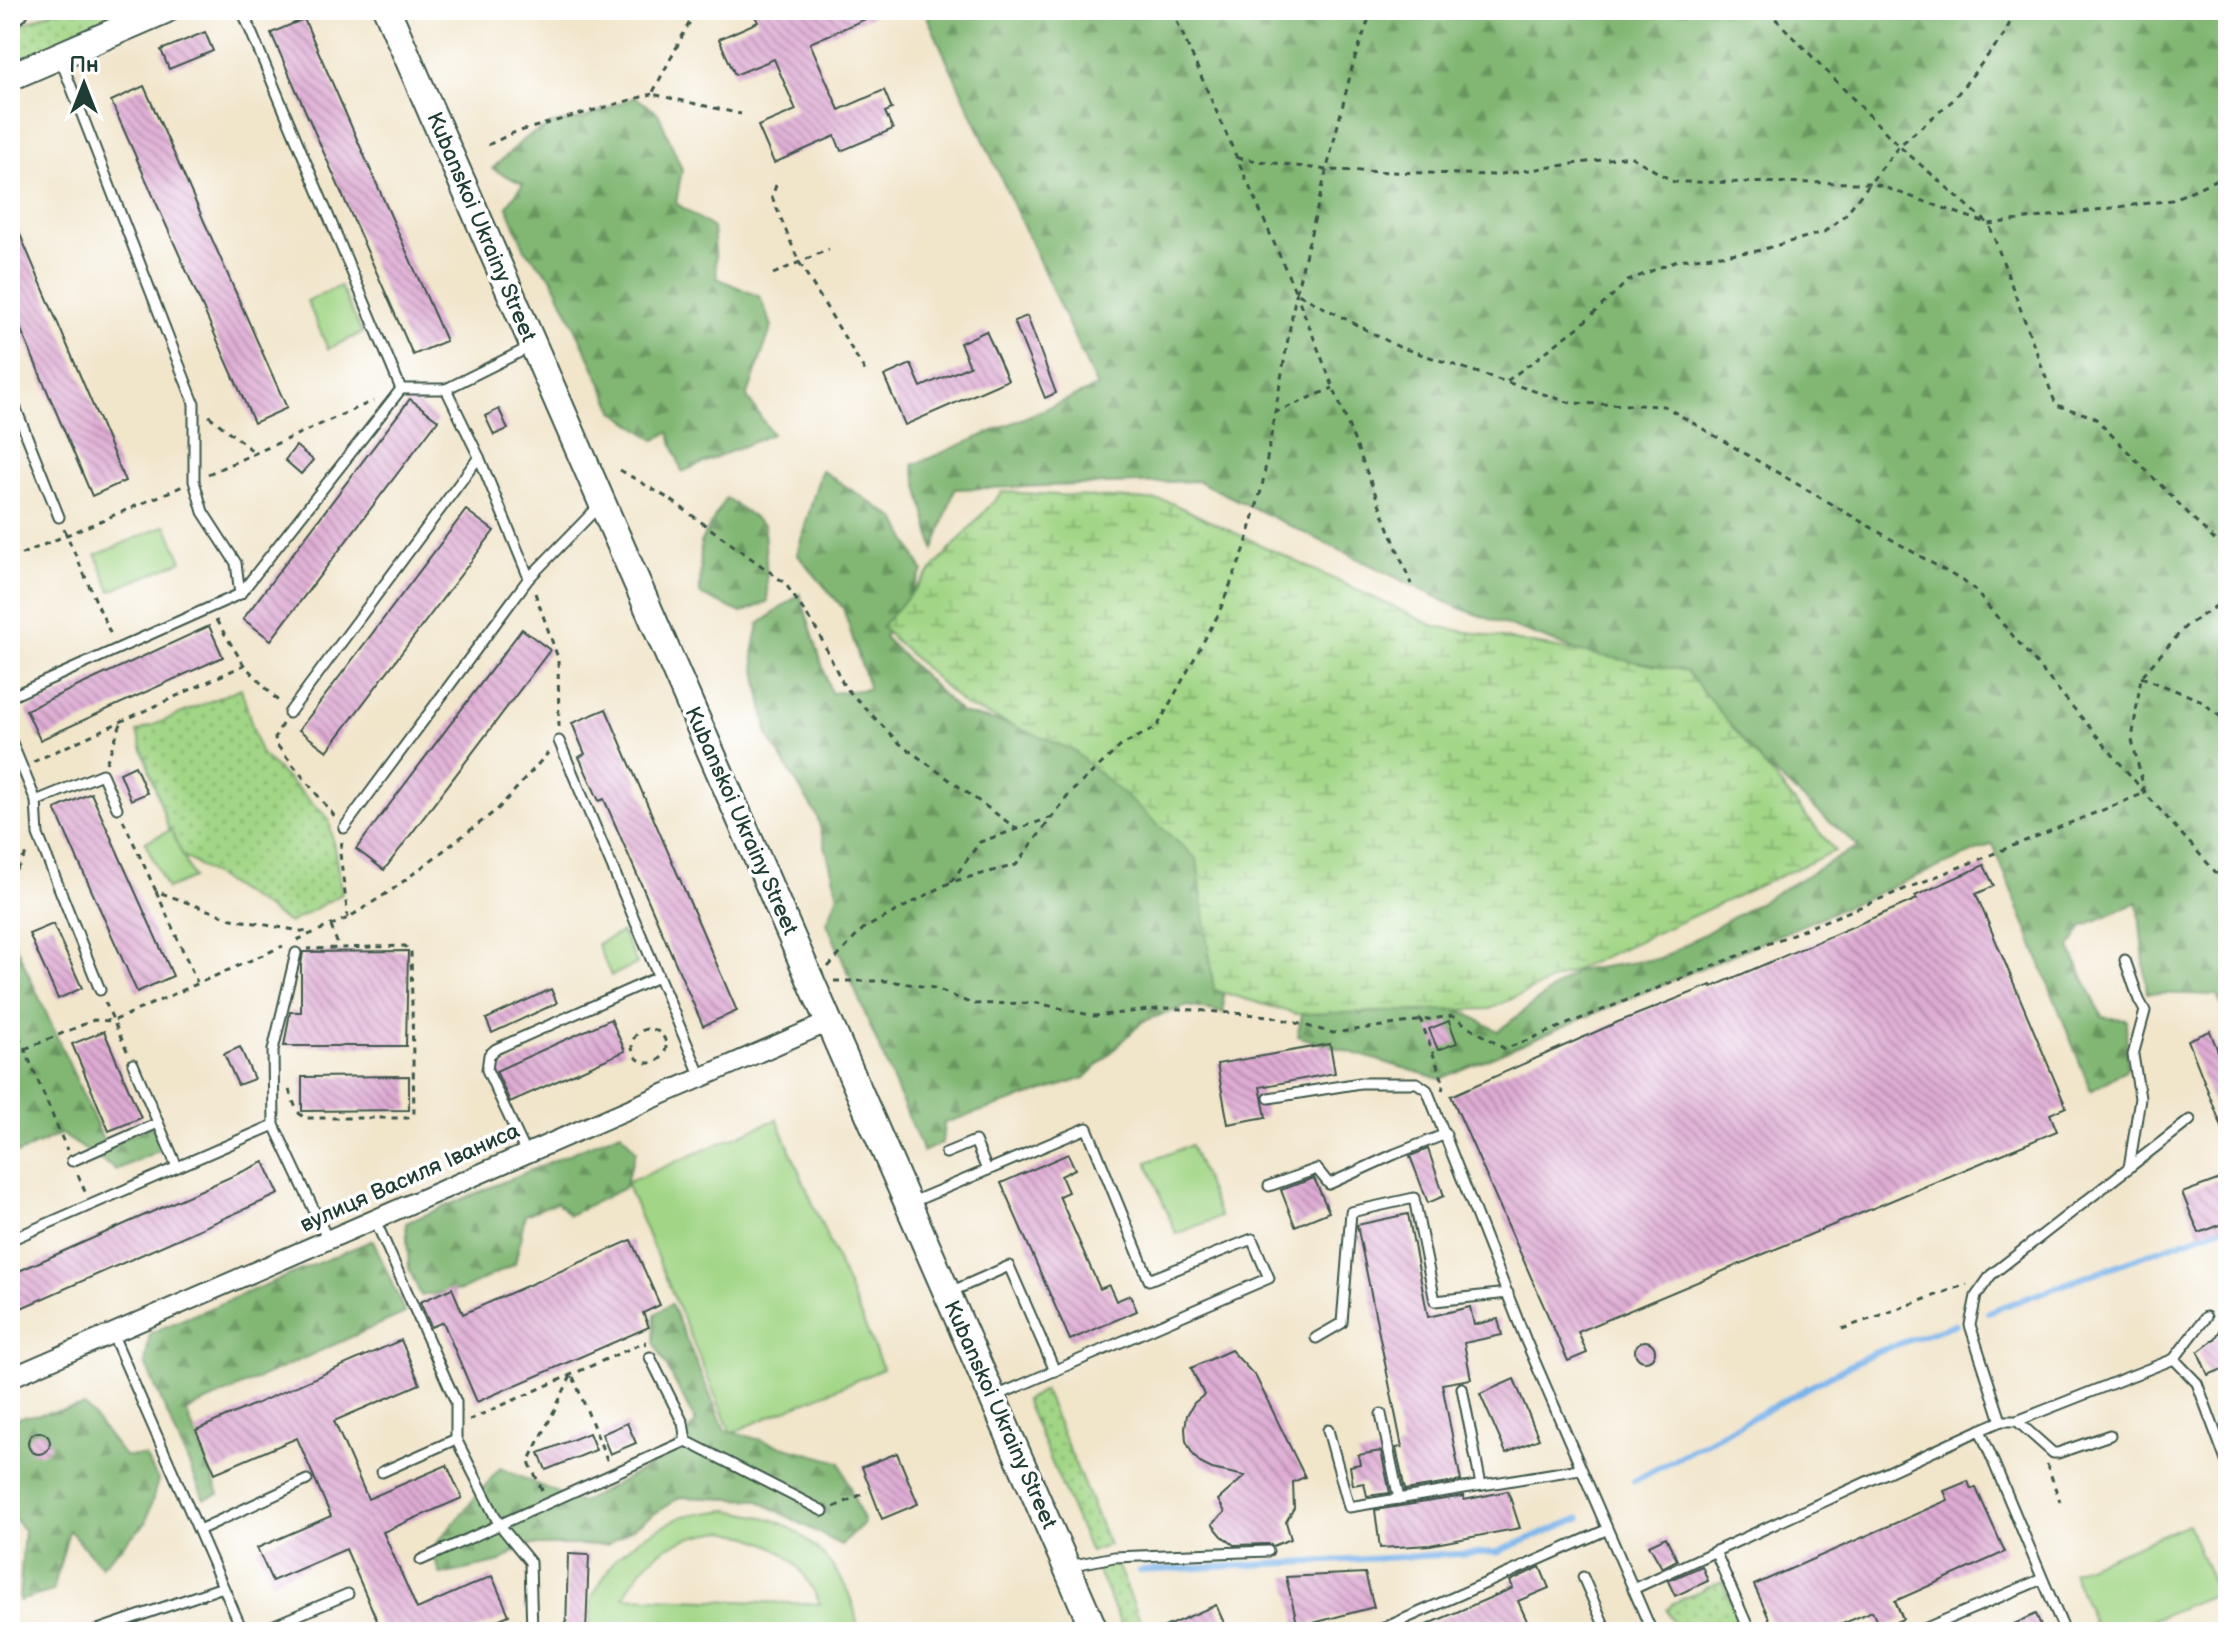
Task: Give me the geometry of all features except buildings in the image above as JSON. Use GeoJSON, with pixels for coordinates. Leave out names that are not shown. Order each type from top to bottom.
{"type":"FeatureCollection","features":[{"type":"Feature","properties":{"kind":"street"},"geometry":{"type":"LineString","coordinates":[[10,77],[165,10]]}},
{"type":"Feature","properties":{"kind":"street","name":"Kubanskoi Ukrainy Street"},"geometry":{"type":"LineString","coordinates":[[387,10],[1095,1632]]}},
{"type":"Feature","properties":{"kind":"street","name":"вулиця Василя Іваниса"},"geometry":{"type":"LineString","coordinates":[[10,1378],[829,1022]]}},
{"type":"Feature","properties":{"kind":"lane"},"geometry":{"type":"LineString","coordinates":[[242,10],[401,389]]}},
{"type":"Feature","properties":{"kind":"lane"},"geometry":{"type":"LineString","coordinates":[[59,56],[194,403],[194,481],[203,512],[236,563],[240,594]]}},
{"type":"Feature","properties":{"kind":"lane"},"geometry":{"type":"LineString","coordinates":[[401,389],[446,389],[533,345]]}},
{"type":"Feature","properties":{"kind":"lane"},"geometry":{"type":"LineString","coordinates":[[10,697],[240,594],[401,389]]}},
{"type":"Feature","properties":{"kind":"lane"},"geometry":{"type":"LineString","coordinates":[[446,389],[479,457],[529,578]]}},
{"type":"Feature","properties":{"kind":"lane"},"geometry":{"type":"LineString","coordinates":[[10,394],[59,517]]}},
{"type":"Feature","properties":{"kind":"lane"},"geometry":{"type":"LineString","coordinates":[[289,713],[479,457]]}},
{"type":"Feature","properties":{"kind":"lane"},"geometry":{"type":"LineString","coordinates":[[344,828],[529,578],[603,503]]}},
{"type":"Feature","properties":{"kind":"lane"},"geometry":{"type":"LineString","coordinates":[[10,738],[36,801],[38,835],[100,990]]}},
{"type":"Feature","properties":{"kind":"lane"},"geometry":{"type":"LineString","coordinates":[[559,741],[701,1077]]}},
{"type":"Feature","properties":{"kind":"lane"},"geometry":{"type":"LineString","coordinates":[[36,801],[102,774],[117,808]]}},
{"type":"Feature","properties":{"kind":"lane"},"geometry":{"type":"LineString","coordinates":[[296,953],[273,1050],[274,1125],[328,1240]]}},
{"type":"Feature","properties":{"kind":"lane"},"geometry":{"type":"LineString","coordinates":[[2125,960],[2145,1011],[2133,1055],[2140,1098],[2129,1168]]}},
{"type":"Feature","properties":{"kind":"lane"},"geometry":{"type":"LineString","coordinates":[[526,1153],[487,1070],[489,1055],[496,1049],[658,977]]}},
{"type":"Feature","properties":{"kind":"lane"},"geometry":{"type":"LineString","coordinates":[[133,1064],[177,1167]]}},
{"type":"Feature","properties":{"kind":"lane"},"geometry":{"type":"LineString","coordinates":[[1269,1098],[1360,1083],[1417,1083],[1427,1090],[1580,1469],[1650,1631]]}},
{"type":"Feature","properties":{"kind":"lane"},"geometry":{"type":"LineString","coordinates":[[2001,1421],[1970,1325],[1976,1296],[1991,1275],[2190,1120]]}},
{"type":"Feature","properties":{"kind":"lane"},"geometry":{"type":"LineString","coordinates":[[72,1161],[158,1123]]}},
{"type":"Feature","properties":{"kind":"lane"},"geometry":{"type":"LineString","coordinates":[[10,1240],[274,1125]]}},
{"type":"Feature","properties":{"kind":"lane"},"geometry":{"type":"LineString","coordinates":[[909,1203],[1087,1128],[1149,1280],[1252,1239],[1269,1278],[993,1397]]}},
{"type":"Feature","properties":{"kind":"lane"},"geometry":{"type":"LineString","coordinates":[[1269,1186],[1317,1169],[1329,1184],[1446,1134]]}},
{"type":"Feature","properties":{"kind":"lane"},"geometry":{"type":"LineString","coordinates":[[946,1153],[975,1141],[987,1170]]}},
{"type":"Feature","properties":{"kind":"lane"},"geometry":{"type":"LineString","coordinates":[[1316,1338],[1342,1323],[1351,1212],[1363,1209],[1414,1198],[1435,1301],[1508,1293]]}},
{"type":"Feature","properties":{"kind":"lane"},"geometry":{"type":"LineString","coordinates":[[375,1220],[456,1402],[456,1439],[499,1524],[530,1562],[532,1632]]}},
{"type":"Feature","properties":{"kind":"lane"},"geometry":{"type":"LineString","coordinates":[[947,1293],[1009,1266],[1055,1371]]}},
{"type":"Feature","properties":{"kind":"lane"},"geometry":{"type":"LineString","coordinates":[[1633,1589],[2001,1421],[2017,1421],[2174,1359],[2206,1317]]}},
{"type":"Feature","properties":{"kind":"lane"},"geometry":{"type":"LineString","coordinates":[[112,1333],[243,1632]]}},
{"type":"Feature","properties":{"kind":"lane"},"geometry":{"type":"LineString","coordinates":[[650,1357],[683,1423],[686,1441]]}},
{"type":"Feature","properties":{"kind":"lane"},"geometry":{"type":"LineString","coordinates":[[2174,1359],[2197,1383],[2228,1466]]}},
{"type":"Feature","properties":{"kind":"lane"},"geometry":{"type":"LineString","coordinates":[[1462,1388],[1481,1485]]}},
{"type":"Feature","properties":{"kind":"lane"},"geometry":{"type":"LineString","coordinates":[[1381,1414],[1399,1499]]}},
{"type":"Feature","properties":{"kind":"lane"},"geometry":{"type":"LineString","coordinates":[[2017,1421],[2048,1450],[2058,1453],[2110,1435]]}},
{"type":"Feature","properties":{"kind":"lane"},"geometry":{"type":"LineString","coordinates":[[1328,1430],[1349,1507],[1580,1469]]}},
{"type":"Feature","properties":{"kind":"lane"},"geometry":{"type":"LineString","coordinates":[[1980,1430],[2065,1632]]}},
{"type":"Feature","properties":{"kind":"lane"},"geometry":{"type":"LineString","coordinates":[[382,1472],[456,1439]]}},
{"type":"Feature","properties":{"kind":"lane"},"geometry":{"type":"LineString","coordinates":[[421,1560],[686,1441]]}},
{"type":"Feature","properties":{"kind":"lane"},"geometry":{"type":"LineString","coordinates":[[686,1441],[823,1511]]}},
{"type":"Feature","properties":{"kind":"lane"},"geometry":{"type":"LineString","coordinates":[[199,1530],[307,1480]]}},
{"type":"Feature","properties":{"kind":"lane"},"geometry":{"type":"LineString","coordinates":[[1375,1632],[1606,1530]]}},
{"type":"Feature","properties":{"kind":"lane"},"geometry":{"type":"LineString","coordinates":[[1066,1566],[1114,1557],[1268,1551]]}},
{"type":"Feature","properties":{"kind":"lane"},"geometry":{"type":"LineString","coordinates":[[1715,1551],[1750,1632]]}},
{"type":"Feature","properties":{"kind":"lane"},"geometry":{"type":"LineString","coordinates":[[1583,1577],[1607,1632]]}},
{"type":"Feature","properties":{"kind":"lane"},"geometry":{"type":"LineString","coordinates":[[1917,1632],[2042,1579]]}},
{"type":"Feature","properties":{"kind":"lane"},"geometry":{"type":"LineString","coordinates":[[92,1632],[223,1587]]}},
{"type":"Feature","properties":{"kind":"lane"},"geometry":{"type":"LineString","coordinates":[[258,1632],[348,1594]]}},
{"type":"Feature","properties":{"kind":"path"},"geometry":{"type":"LineString","coordinates":[[1172,10],[1296,293],[1411,584]]}},
{"type":"Feature","properties":{"kind":"path"},"geometry":{"type":"LineString","coordinates":[[825,970],[863,929],[951,882],[1016,865],[1071,792],[1122,745],[1157,727],[1218,615],[1245,548],[1262,487],[1296,293],[1353,64],[1372,10]]}},
{"type":"Feature","properties":{"kind":"path"},"geometry":{"type":"LineString","coordinates":[[1767,10],[1899,146],[1989,224],[2056,405],[2094,417],[2228,554]]}},
{"type":"Feature","properties":{"kind":"path"},"geometry":{"type":"LineString","coordinates":[[1506,382],[1580,326],[1628,281],[1677,260],[1757,251],[1824,232],[1845,215],[1899,146],[1952,101],[2004,35],[2016,10]]}},
{"type":"Feature","properties":{"kind":"path"},"geometry":{"type":"LineString","coordinates":[[652,94],[695,12]]}},
{"type":"Feature","properties":{"kind":"path"},"geometry":{"type":"LineString","coordinates":[[488,145],[513,133],[652,94],[741,114]]}},
{"type":"Feature","properties":{"kind":"path"},"geometry":{"type":"LineString","coordinates":[[1237,158],[1327,170],[1494,175],[1630,156],[1674,182],[1872,183],[1989,224],[2172,200],[2228,174]]}},
{"type":"Feature","properties":{"kind":"path"},"geometry":{"type":"LineString","coordinates":[[776,185],[772,197],[799,262],[865,371]]}},
{"type":"Feature","properties":{"kind":"path"},"geometry":{"type":"LineString","coordinates":[[773,274],[829,249]]}},
{"type":"Feature","properties":{"kind":"path"},"geometry":{"type":"LineString","coordinates":[[1296,293],[1399,347],[1571,403],[1664,406],[1971,586],[2145,793],[2228,886]]}},
{"type":"Feature","properties":{"kind":"path"},"geometry":{"type":"LineString","coordinates":[[1274,413],[1333,387]]}},
{"type":"Feature","properties":{"kind":"path"},"geometry":{"type":"LineString","coordinates":[[194,403],[255,452]]}},
{"type":"Feature","properties":{"kind":"path"},"geometry":{"type":"LineString","coordinates":[[620,470],[671,500],[785,583],[818,632],[844,686],[899,743],[1017,829]]}},
{"type":"Feature","properties":{"kind":"path"},"geometry":{"type":"LineString","coordinates":[[59,517],[118,650]]}},
{"type":"Feature","properties":{"kind":"path"},"geometry":{"type":"LineString","coordinates":[[298,939],[348,918],[392,890],[498,809],[559,741],[558,658],[529,578]]}},
{"type":"Feature","properties":{"kind":"path"},"geometry":{"type":"LineString","coordinates":[[2145,793],[2132,740],[2141,677],[2185,627],[2228,598]]}},
{"type":"Feature","properties":{"kind":"path"},"geometry":{"type":"LineString","coordinates":[[23,767],[244,665]]}},
{"type":"Feature","properties":{"kind":"path"},"geometry":{"type":"LineString","coordinates":[[2141,677],[2200,700],[2228,723]]}},
{"type":"Feature","properties":{"kind":"path"},"geometry":{"type":"LineString","coordinates":[[102,774],[122,721]]}},
{"type":"Feature","properties":{"kind":"path"},"geometry":{"type":"LineString","coordinates":[[832,981],[889,981],[934,988],[972,1004],[1037,1003],[1094,1016],[1168,1008],[1270,1016],[1333,1033],[1420,1018],[1452,1016],[1505,1049],[2145,793]]}},
{"type":"Feature","properties":{"kind":"path"},"geometry":{"type":"LineString","coordinates":[[117,808],[197,982]]}},
{"type":"Feature","properties":{"kind":"path"},"geometry":{"type":"LineString","coordinates":[[951,882],[980,842],[1055,816]]}},
{"type":"Feature","properties":{"kind":"path"},"geometry":{"type":"LineString","coordinates":[[10,880],[38,835]]}},
{"type":"Feature","properties":{"kind":"path"},"geometry":{"type":"LineString","coordinates":[[340,853],[348,918]]}},
{"type":"Feature","properties":{"kind":"path"},"geometry":{"type":"LineString","coordinates":[[156,891],[232,919],[312,933]]}},
{"type":"Feature","properties":{"kind":"path"},"geometry":{"type":"LineString","coordinates":[[331,926],[339,948]]}},
{"type":"Feature","properties":{"kind":"path"},"geometry":{"type":"LineString","coordinates":[[25,1049],[94,1020],[113,1021],[283,945]]}},
{"type":"Feature","properties":{"kind":"path"},"geometry":{"type":"LineString","coordinates":[[287,1086],[297,1111],[304,1118],[408,1118],[414,1114],[411,951],[405,946],[302,949],[296,953]]}},
{"type":"Feature","properties":{"kind":"path"},"geometry":{"type":"LineString","coordinates":[[100,990],[133,1064]]}},
{"type":"Feature","properties":{"kind":"path"},"geometry":{"type":"LineString","coordinates":[[10,1014],[91,1205]]}},
{"type":"Feature","properties":{"kind":"path"},"geometry":{"type":"LineString","coordinates":[[1420,1018],[1444,1084],[1436,1108]]}},
{"type":"Feature","properties":{"kind":"path"},"geometry":{"type":"LineString","coordinates":[[646,1029],[658,1031],[666,1040],[665,1053],[655,1062],[642,1062],[633,1052],[634,1037],[646,1029]]}},
{"type":"Feature","properties":{"kind":"path"},"geometry":{"type":"LineString","coordinates":[[1842,1329],[1991,1275]]}},
{"type":"Feature","properties":{"kind":"path"},"geometry":{"type":"LineString","coordinates":[[456,1425],[645,1342],[650,1357]]}},
{"type":"Feature","properties":{"kind":"path"},"geometry":{"type":"LineString","coordinates":[[572,1374],[613,1473]]}},
{"type":"Feature","properties":{"kind":"path"},"geometry":{"type":"LineString","coordinates":[[548,1502],[529,1462],[572,1374]]}},
{"type":"Feature","properties":{"kind":"path"},"geometry":{"type":"LineString","coordinates":[[2048,1450],[2046,1466],[2060,1502]]}},
{"type":"Feature","properties":{"kind":"path"},"geometry":{"type":"LineString","coordinates":[[823,1511],[867,1492]]}},
{"type":"Feature","properties":{"kind":"green space"},"geometry":{"type":"Polygon","coordinates":[[[56,10],[136,10],[10,64],[10,30],[56,10]]]}},
{"type":"Feature","properties":{"kind":"green space"},"geometry":{"type":"Polygon","coordinates":[[[924,10],[2228,10],[2228,1020],[2217,995],[2147,993],[2138,902],[2083,926],[2070,948],[2102,1017],[2126,1020],[2127,1069],[2091,1091],[1993,844],[1440,1079],[1297,1036],[1310,982],[1360,1015],[1427,991],[1498,1031],[1576,971],[1662,958],[1858,846],[1668,683],[1459,608],[1198,481],[955,489],[934,549],[913,465],[1097,387],[924,10]]]}},
{"type":"Feature","properties":{"kind":"green space"},"geometry":{"type":"Polygon","coordinates":[[[635,97],[658,113],[682,169],[676,203],[713,228],[717,278],[760,297],[772,326],[747,397],[772,434],[682,472],[669,432],[655,440],[615,412],[552,278],[525,250],[507,206],[523,184],[492,169],[525,138],[552,124],[585,118],[635,97]]]}},
{"type":"Feature","properties":{"kind":"green space"},"geometry":{"type":"Polygon","coordinates":[[[340,286],[362,333],[328,349],[307,301],[340,286]]]}},
{"type":"Feature","properties":{"kind":"green space"},"geometry":{"type":"Polygon","coordinates":[[[821,470],[896,519],[923,571],[884,637],[961,713],[1071,739],[1218,864],[1224,1013],[1188,1006],[1143,1021],[1085,1078],[944,1123],[942,1143],[923,1152],[827,923],[838,894],[817,816],[768,736],[753,653],[759,624],[800,594],[831,693],[869,689],[843,608],[797,554],[821,470]]]}},
{"type":"Feature","properties":{"kind":"green space"},"geometry":{"type":"Polygon","coordinates":[[[1002,492],[1167,501],[1434,626],[1686,671],[1835,851],[1490,1009],[1296,1014],[1214,990],[1197,859],[1073,750],[965,706],[881,627],[1002,492]]]}},
{"type":"Feature","properties":{"kind":"green space"},"geometry":{"type":"Polygon","coordinates":[[[726,498],[764,525],[768,602],[741,613],[700,594],[701,541],[726,498]]]}},
{"type":"Feature","properties":{"kind":"green space"},"geometry":{"type":"Polygon","coordinates":[[[166,525],[182,561],[111,591],[96,555],[166,525]]]}},
{"type":"Feature","properties":{"kind":"green space"},"geometry":{"type":"Polygon","coordinates":[[[241,688],[260,753],[329,819],[342,894],[289,923],[176,851],[137,732],[241,688]]]}},
{"type":"Feature","properties":{"kind":"green space"},"geometry":{"type":"Polygon","coordinates":[[[171,830],[193,878],[167,889],[145,842],[171,830]]]}},
{"type":"Feature","properties":{"kind":"green space"},"geometry":{"type":"Polygon","coordinates":[[[622,932],[637,964],[611,976],[597,944],[622,932]]]}},
{"type":"Feature","properties":{"kind":"green space"},"geometry":{"type":"Polygon","coordinates":[[[10,933],[106,1146],[152,1126],[162,1149],[116,1170],[61,1134],[10,1157],[10,933]]]}},
{"type":"Feature","properties":{"kind":"green space"},"geometry":{"type":"Polygon","coordinates":[[[777,1119],[883,1369],[731,1433],[626,1183],[777,1119]]]}},
{"type":"Feature","properties":{"kind":"green space"},"geometry":{"type":"Polygon","coordinates":[[[621,1132],[636,1151],[624,1188],[569,1215],[557,1202],[525,1215],[515,1264],[462,1290],[421,1296],[409,1269],[406,1223],[621,1132]]]}},
{"type":"Feature","properties":{"kind":"green space"},"geometry":{"type":"Polygon","coordinates":[[[1191,1145],[1220,1217],[1176,1234],[1147,1162],[1191,1145]]]}},
{"type":"Feature","properties":{"kind":"green space"},"geometry":{"type":"Polygon","coordinates":[[[373,1240],[405,1313],[186,1411],[219,1494],[204,1499],[145,1363],[150,1333],[373,1240]]]}},
{"type":"Feature","properties":{"kind":"green space"},"geometry":{"type":"Polygon","coordinates":[[[671,1304],[725,1430],[840,1462],[864,1523],[841,1545],[757,1500],[680,1497],[607,1545],[523,1545],[501,1562],[441,1575],[431,1550],[500,1468],[581,1503],[664,1458],[696,1423],[654,1342],[655,1314],[671,1304]]]}},
{"type":"Feature","properties":{"kind":"green space"},"geometry":{"type":"Polygon","coordinates":[[[1044,1390],[1109,1545],[1090,1552],[1025,1400],[1044,1390]]]}},
{"type":"Feature","properties":{"kind":"green space"},"geometry":{"type":"Polygon","coordinates":[[[85,1406],[124,1456],[145,1456],[158,1480],[146,1523],[101,1566],[69,1530],[53,1591],[19,1601],[24,1530],[10,1514],[10,1419],[85,1406]]]}},
{"type":"Feature","properties":{"kind":"green space"},"geometry":{"type":"Polygon","coordinates":[[[728,1510],[771,1519],[802,1536],[842,1580],[856,1615],[857,1632],[590,1632],[592,1597],[615,1559],[642,1537],[683,1516],[728,1510]],[[725,1531],[677,1542],[653,1557],[624,1597],[820,1604],[794,1562],[771,1546],[725,1531]]]}},
{"type":"Feature","properties":{"kind":"green space"},"geometry":{"type":"Polygon","coordinates":[[[2188,1524],[2217,1593],[2122,1632],[2097,1632],[2072,1572],[2188,1524]]]}},
{"type":"Feature","properties":{"kind":"green space"},"geometry":{"type":"Polygon","coordinates":[[[1116,1562],[1145,1632],[1124,1632],[1097,1569],[1116,1562]]]}},
{"type":"Feature","properties":{"kind":"green space"},"geometry":{"type":"Polygon","coordinates":[[[1722,1581],[1744,1632],[1677,1632],[1667,1610],[1673,1603],[1722,1581]]]}},
{"type":"Feature","properties":{"kind":"waterway"},"geometry":{"type":"LineString","coordinates":[[1988,1312],[2228,1225]]}},
{"type":"Feature","properties":{"kind":"waterway"},"geometry":{"type":"LineString","coordinates":[[1634,1481],[1873,1353],[1956,1324]]}},
{"type":"Feature","properties":{"kind":"waterway"},"geometry":{"type":"LineString","coordinates":[[1140,1571],[1497,1552],[1580,1518]]}}]}
